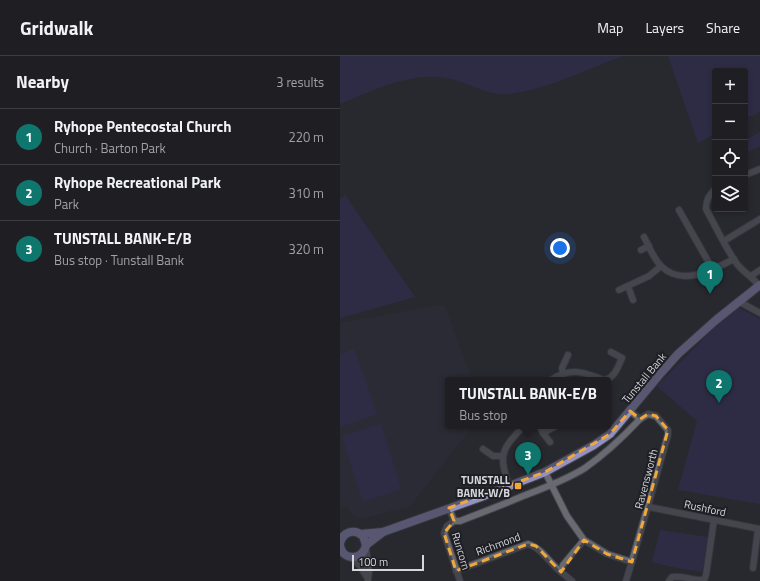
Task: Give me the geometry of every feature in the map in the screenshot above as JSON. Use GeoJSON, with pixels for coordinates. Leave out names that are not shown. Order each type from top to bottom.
{"type":"FeatureCollection","features":[{"type":"Feature","properties":{"kind":"main road","name":"Tunstall Bank"},"geometry":{"type":"LineString","coordinates":[[360,534],[382,532],[546,472],[594,445],[610,434],[678,354],[738,301],[760,286]]}},
{"type":"Feature","properties":{"kind":"main road"},"geometry":{"type":"LineString","coordinates":[[351,532],[360,534],[366,541],[366,547],[362,554],[358,557],[345,556],[340,549],[340,544],[345,534],[351,532]]}},
{"type":"Feature","properties":{"kind":"main road","name":"Tunstall Bank"},"geometry":{"type":"LineString","coordinates":[[366,547],[382,532]]}},
{"type":"Feature","properties":{"kind":"street"},"geometry":{"type":"LineString","coordinates":[[748,174],[760,169]]}},
{"type":"Feature","properties":{"kind":"street"},"geometry":{"type":"LineString","coordinates":[[712,192],[708,197],[706,208],[734,259],[742,270],[751,276],[760,286]]}},
{"type":"Feature","properties":{"kind":"street"},"geometry":{"type":"LineString","coordinates":[[679,210],[681,220],[712,270]]}},
{"type":"Feature","properties":{"kind":"street"},"geometry":{"type":"LineString","coordinates":[[724,241],[760,220]]}},
{"type":"Feature","properties":{"kind":"street"},"geometry":{"type":"LineString","coordinates":[[644,237],[661,266],[671,273],[690,276],[712,270],[734,259]]}},
{"type":"Feature","properties":{"kind":"street"},"geometry":{"type":"LineString","coordinates":[[641,250],[649,246]]}},
{"type":"Feature","properties":{"kind":"street"},"geometry":{"type":"LineString","coordinates":[[619,290],[649,276],[661,266]]}},
{"type":"Feature","properties":{"kind":"street"},"geometry":{"type":"LineString","coordinates":[[751,276],[760,270]]}},
{"type":"Feature","properties":{"kind":"street"},"geometry":{"type":"LineString","coordinates":[[628,286],[634,300]]}},
{"type":"Feature","properties":{"kind":"street"},"geometry":{"type":"LineString","coordinates":[[738,301],[759,312]]}},
{"type":"Feature","properties":{"kind":"street"},"geometry":{"type":"LineString","coordinates":[[611,352],[622,358],[611,377]]}},
{"type":"Feature","properties":{"kind":"street"},"geometry":{"type":"LineString","coordinates":[[563,374],[562,368],[568,355]]}},
{"type":"Feature","properties":{"kind":"street"},"geometry":{"type":"LineString","coordinates":[[558,377],[576,371],[584,372],[597,377]]}},
{"type":"Feature","properties":{"kind":"street"},"geometry":{"type":"LineString","coordinates":[[454,522],[552,485],[585,468],[625,435],[640,419],[630,411]]}},
{"type":"Feature","properties":{"kind":"street","name":"Ravensworth"},"geometry":{"type":"LineString","coordinates":[[626,581],[649,507],[668,435],[668,430],[656,416],[648,414],[640,419]]}},
{"type":"Feature","properties":{"kind":"street"},"geometry":{"type":"LineString","coordinates":[[509,486],[504,470],[503,456],[507,446],[521,429]]}},
{"type":"Feature","properties":{"kind":"street"},"geometry":{"type":"LineString","coordinates":[[541,429],[550,442]]}},
{"type":"Feature","properties":{"kind":"street"},"geometry":{"type":"LineString","coordinates":[[543,433],[550,429]]}},
{"type":"Feature","properties":{"kind":"street"},"geometry":{"type":"LineString","coordinates":[[483,449],[493,456],[503,456]]}},
{"type":"Feature","properties":{"kind":"street"},"geometry":{"type":"LineString","coordinates":[[546,472],[567,516],[584,540],[607,554],[632,562]]}},
{"type":"Feature","properties":{"kind":"street","name":"Rushford"},"geometry":{"type":"LineString","coordinates":[[649,507],[759,529],[753,568]]}},
{"type":"Feature","properties":{"kind":"street","name":"Runcorn"},"geometry":{"type":"LineString","coordinates":[[449,508],[454,522],[447,526],[444,532],[460,581]]}},
{"type":"Feature","properties":{"kind":"street"},"geometry":{"type":"LineString","coordinates":[[669,581],[672,577],[677,576],[704,580],[714,520]]}},
{"type":"Feature","properties":{"kind":"street"},"geometry":{"type":"LineString","coordinates":[[561,572],[563,565],[584,540]]}},
{"type":"Feature","properties":{"kind":"street","name":"Richmond"},"geometry":{"type":"LineString","coordinates":[[456,571],[528,544],[536,546],[554,567],[572,581]]}},
{"type":"Feature","properties":{"kind":"street"},"geometry":{"type":"LineString","coordinates":[[366,547],[369,572],[368,581]]}},
{"type":"Feature","properties":{"kind":"street"},"geometry":{"type":"LineString","coordinates":[[345,556],[360,566],[368,581]]}},
{"type":"Feature","properties":{"kind":"highlighted area"},"geometry":{"type":"Polygon","coordinates":[[[630,411],[640,419],[648,414],[656,416],[668,430],[632,562],[607,554],[584,540],[561,572],[536,546],[528,544],[456,571],[444,533],[454,521],[449,508],[545,472],[610,434],[630,411]]]}},
{"type":"Feature","properties":{"kind":"shaded area"},"geometry":{"type":"Polygon","coordinates":[[[340,56],[622,56],[566,79],[522,92],[507,94],[492,93],[451,79],[423,77],[394,83],[340,104],[340,56]]]}},
{"type":"Feature","properties":{"kind":"shaded area"},"geometry":{"type":"Polygon","coordinates":[[[668,56],[760,56],[760,112],[748,118],[748,68],[712,68],[712,136],[698,143],[668,56]]]}},
{"type":"Feature","properties":{"kind":"shaded area"},"geometry":{"type":"Polygon","coordinates":[[[760,132],[760,146],[748,152],[748,138],[760,132]]]}},
{"type":"Feature","properties":{"kind":"shaded area"},"geometry":{"type":"Polygon","coordinates":[[[345,195],[415,297],[340,318],[340,199],[345,195]]]}},
{"type":"Feature","properties":{"kind":"shaded area"},"geometry":{"type":"Polygon","coordinates":[[[439,305],[445,306],[471,377],[445,377],[445,429],[471,429],[410,506],[360,519],[352,515],[347,506],[340,508],[340,323],[439,305]]]}},
{"type":"Feature","properties":{"kind":"shaded area"},"geometry":{"type":"Polygon","coordinates":[[[739,308],[760,319],[760,504],[678,490],[697,421],[657,386],[713,329],[739,308]]]}},
{"type":"Feature","properties":{"kind":"shaded area"},"geometry":{"type":"Polygon","coordinates":[[[354,349],[377,414],[340,427],[340,354],[354,349]]]}},
{"type":"Feature","properties":{"kind":"shaded area"},"geometry":{"type":"Polygon","coordinates":[[[381,424],[401,489],[363,502],[342,436],[381,424]]]}},
{"type":"Feature","properties":{"kind":"shaded area"},"geometry":{"type":"Polygon","coordinates":[[[660,530],[708,537],[702,572],[652,562],[660,530]]]}},
{"type":"Feature","properties":{"kind":"place","name":"Ryhope Pentecostal Church"},"geometry":{"type":"Point","coordinates":[710,294]}},
{"type":"Feature","properties":{"kind":"place","name":"Ryhope Recreational Park"},"geometry":{"type":"Point","coordinates":[719,403]}},
{"type":"Feature","properties":{"kind":"place","name":"TUNSTALL BANK-E/B"},"geometry":{"type":"Point","coordinates":[528,475]}},
{"type":"Feature","properties":{"kind":"place","name":"TUNSTALL BANK-W/B"},"geometry":{"type":"Point","coordinates":[518,486]}}]}
